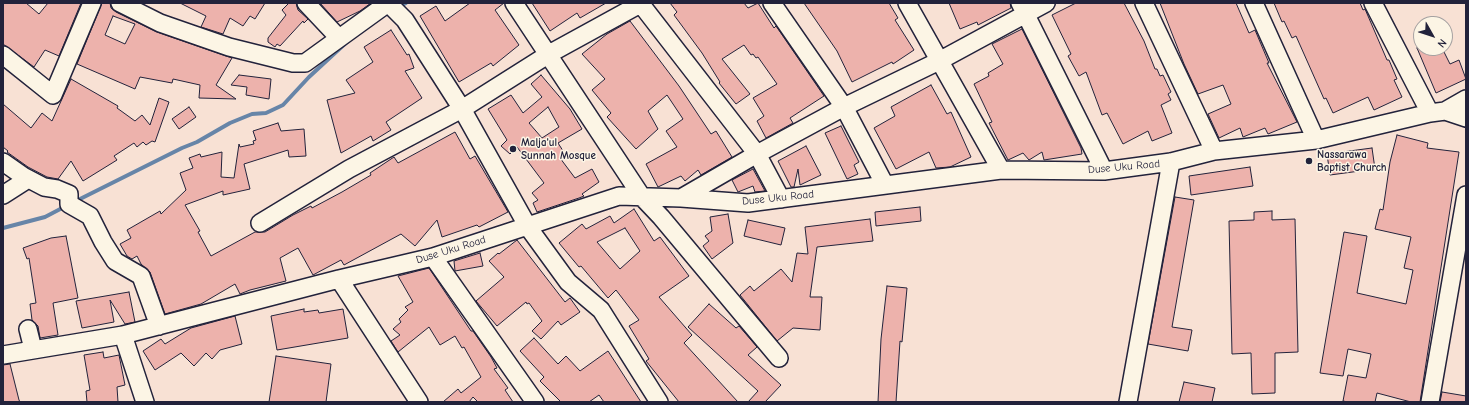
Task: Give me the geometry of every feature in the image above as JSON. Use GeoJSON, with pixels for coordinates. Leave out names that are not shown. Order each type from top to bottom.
{"type":"FeatureCollection","features":[{"type":"Feature","properties":{"kind":"street"},"geometry":{"type":"LineString","coordinates":[[3,55],[53,95],[92,3]]}},
{"type":"Feature","properties":{"kind":"street"},"geometry":{"type":"LineString","coordinates":[[120,3],[160,24],[229,47],[292,64],[304,63],[338,37],[388,3],[405,20],[462,109],[528,227],[568,282],[601,310],[660,402]]}},
{"type":"Feature","properties":{"kind":"street"},"geometry":{"type":"LineString","coordinates":[[306,3],[338,37]]}},
{"type":"Feature","properties":{"kind":"street"},"geometry":{"type":"LineString","coordinates":[[514,3],[549,54],[642,198],[661,217],[779,358]]}},
{"type":"Feature","properties":{"kind":"street"},"geometry":{"type":"LineString","coordinates":[[260,223],[349,169],[462,109],[549,54],[641,3],[757,154],[781,199]]}},
{"type":"Feature","properties":{"kind":"street"},"geometry":{"type":"LineString","coordinates":[[772,3],[844,107],[885,185]]}},
{"type":"Feature","properties":{"kind":"street"},"geometry":{"type":"LineString","coordinates":[[907,3],[1001,170]]}},
{"type":"Feature","properties":{"kind":"street"},"geometry":{"type":"LineString","coordinates":[[681,198],[757,154],[844,107],[939,61],[1023,8],[1046,3]]}},
{"type":"Feature","properties":{"kind":"street"},"geometry":{"type":"LineString","coordinates":[[1144,3],[1214,151]]}},
{"type":"Feature","properties":{"kind":"street"},"geometry":{"type":"LineString","coordinates":[[1254,3],[1316,140]]}},
{"type":"Feature","properties":{"kind":"street"},"geometry":{"type":"LineString","coordinates":[[1373,3],[1437,112],[1466,118]]}},
{"type":"Feature","properties":{"kind":"street"},"geometry":{"type":"LineString","coordinates":[[1023,8],[1104,171]]}},
{"type":"Feature","properties":{"kind":"street","name":"Duse Uku Road"},"geometry":{"type":"LineString","coordinates":[[3,355],[124,335],[339,279],[433,257],[619,196],[642,198],[681,198],[748,203],[1001,170],[1104,171],[1171,162],[1214,151],[1316,140],[1437,112],[1466,99]]}},
{"type":"Feature","properties":{"kind":"street"},"geometry":{"type":"LineString","coordinates":[[3,162],[28,179],[44,187],[57,189],[69,194],[69,204],[90,216],[115,262],[141,276],[159,326]]}},
{"type":"Feature","properties":{"kind":"street"},"geometry":{"type":"LineString","coordinates":[[1128,402],[1171,162]]}},
{"type":"Feature","properties":{"kind":"street"},"geometry":{"type":"LineString","coordinates":[[3,195],[28,179]]}},
{"type":"Feature","properties":{"kind":"street"},"geometry":{"type":"LineString","coordinates":[[1430,402],[1466,195]]}},
{"type":"Feature","properties":{"kind":"street"},"geometry":{"type":"LineString","coordinates":[[433,257],[535,402]]}},
{"type":"Feature","properties":{"kind":"street"},"geometry":{"type":"LineString","coordinates":[[339,279],[420,402]]}},
{"type":"Feature","properties":{"kind":"street"},"geometry":{"type":"LineString","coordinates":[[28,329],[33,349]]}},
{"type":"Feature","properties":{"kind":"street"},"geometry":{"type":"LineString","coordinates":[[124,335],[145,402]]}},
{"type":"Feature","properties":{"kind":"building"},"geometry":{"type":"Polygon","coordinates":[[[3,3],[26,3],[39,14],[48,3],[81,3],[59,56],[45,50],[34,67],[3,44],[3,3]]]}},
{"type":"Feature","properties":{"kind":"building"},"geometry":{"type":"Polygon","coordinates":[[[102,3],[110,3],[111,8],[116,12],[157,32],[232,58],[216,85],[236,99],[199,98],[200,85],[173,79],[172,83],[140,77],[135,89],[77,64],[102,3]],[[113,16],[105,35],[125,44],[135,24],[113,16]]]}},
{"type":"Feature","properties":{"kind":"building"},"geometry":{"type":"Polygon","coordinates":[[[180,3],[265,3],[255,19],[250,16],[243,26],[230,18],[223,34],[201,27],[206,16],[180,3]]]}},
{"type":"Feature","properties":{"kind":"building"},"geometry":{"type":"Polygon","coordinates":[[[289,3],[296,3],[298,10],[308,19],[304,23],[303,21],[280,46],[277,44],[275,47],[268,42],[268,38],[286,15],[282,10],[289,3]]]}},
{"type":"Feature","properties":{"kind":"building"},"geometry":{"type":"Polygon","coordinates":[[[320,3],[371,3],[360,11],[337,22],[320,3]]]}},
{"type":"Feature","properties":{"kind":"building"},"geometry":{"type":"Polygon","coordinates":[[[470,3],[504,3],[495,10],[519,45],[493,66],[491,63],[459,82],[420,16],[436,6],[445,21],[470,3]]]}},
{"type":"Feature","properties":{"kind":"building"},"geometry":{"type":"Polygon","coordinates":[[[532,3],[606,3],[580,18],[577,13],[550,31],[532,3]]]}},
{"type":"Feature","properties":{"kind":"building"},"geometry":{"type":"Polygon","coordinates":[[[670,3],[744,3],[748,8],[758,3],[774,28],[776,26],[824,96],[790,118],[793,123],[766,138],[757,121],[764,116],[753,98],[777,84],[758,57],[756,58],[753,54],[751,55],[744,45],[722,59],[750,94],[736,104],[719,83],[720,82],[702,53],[674,15],[677,12],[670,3]]]}},
{"type":"Feature","properties":{"kind":"building"},"geometry":{"type":"Polygon","coordinates":[[[804,3],[889,3],[898,18],[895,20],[914,50],[893,64],[892,62],[852,82],[837,51],[804,3]]]}},
{"type":"Feature","properties":{"kind":"building"},"geometry":{"type":"Polygon","coordinates":[[[949,3],[1010,3],[1011,8],[978,25],[977,22],[960,29],[949,3]]]}},
{"type":"Feature","properties":{"kind":"building"},"geometry":{"type":"Polygon","coordinates":[[[1076,3],[1124,3],[1144,41],[1155,69],[1157,69],[1160,76],[1163,75],[1171,92],[1168,94],[1171,100],[1161,105],[1172,133],[1152,141],[1148,131],[1123,144],[1107,113],[1102,115],[1086,72],[1079,76],[1068,56],[1071,54],[1052,15],[1076,3]]]}},
{"type":"Feature","properties":{"kind":"building"},"geometry":{"type":"Polygon","coordinates":[[[1160,3],[1236,3],[1249,33],[1255,30],[1269,63],[1267,63],[1297,122],[1268,134],[1265,128],[1243,137],[1240,128],[1219,138],[1208,114],[1231,104],[1223,85],[1198,94],[1184,64],[1160,3]]]}},
{"type":"Feature","properties":{"kind":"building"},"geometry":{"type":"Polygon","coordinates":[[[1274,3],[1360,3],[1363,10],[1365,9],[1387,60],[1389,60],[1397,79],[1394,80],[1402,97],[1374,110],[1368,97],[1333,113],[1326,98],[1324,99],[1296,36],[1292,38],[1284,21],[1282,22],[1274,3]]]}},
{"type":"Feature","properties":{"kind":"building"},"geometry":{"type":"Polygon","coordinates":[[[630,21],[679,86],[711,134],[716,131],[732,157],[701,175],[698,170],[685,181],[681,176],[658,187],[646,164],[677,147],[666,131],[683,119],[667,95],[648,111],[658,129],[636,149],[607,117],[611,113],[592,90],[605,79],[582,54],[607,34],[630,21]]]}},
{"type":"Feature","properties":{"kind":"building"},"geometry":{"type":"Polygon","coordinates":[[[1022,29],[1081,148],[1082,154],[1044,160],[1042,152],[1029,160],[1023,153],[1008,160],[989,123],[992,122],[974,84],[989,76],[988,73],[1003,64],[992,44],[1022,29]]]}},
{"type":"Feature","properties":{"kind":"building"},"geometry":{"type":"Polygon","coordinates":[[[391,30],[407,55],[409,54],[414,68],[405,71],[422,98],[386,122],[391,130],[373,141],[371,136],[341,153],[327,100],[355,93],[346,80],[373,62],[364,47],[391,30]]]}},
{"type":"Feature","properties":{"kind":"building"},"geometry":{"type":"Polygon","coordinates":[[[1420,56],[1446,56],[1450,64],[1459,60],[1466,79],[1436,93],[1420,56]]]}},
{"type":"Feature","properties":{"kind":"building"},"geometry":{"type":"Polygon","coordinates":[[[239,75],[271,79],[269,99],[246,95],[247,87],[231,85],[239,75]]]}},
{"type":"Feature","properties":{"kind":"building"},"geometry":{"type":"Polygon","coordinates":[[[541,75],[570,109],[582,129],[558,143],[565,154],[560,158],[575,178],[592,169],[599,182],[582,194],[584,196],[537,212],[533,203],[538,200],[532,193],[544,183],[517,147],[510,154],[501,146],[507,140],[488,109],[511,95],[523,113],[542,97],[531,84],[541,75]],[[548,107],[529,123],[542,138],[559,127],[548,107]]]}},
{"type":"Feature","properties":{"kind":"building"},"geometry":{"type":"Polygon","coordinates":[[[71,79],[118,106],[117,108],[135,121],[142,115],[150,125],[159,98],[169,102],[155,142],[152,141],[146,145],[143,142],[137,147],[134,143],[114,156],[117,160],[83,181],[71,161],[58,179],[47,177],[28,167],[7,152],[8,151],[3,147],[3,104],[31,128],[42,113],[52,121],[71,79]]]}},
{"type":"Feature","properties":{"kind":"building"},"geometry":{"type":"Polygon","coordinates":[[[931,85],[947,114],[951,112],[971,157],[950,167],[936,168],[929,152],[896,169],[874,128],[895,116],[891,107],[931,85]]]}},
{"type":"Feature","properties":{"kind":"building"},"geometry":{"type":"Polygon","coordinates":[[[189,107],[196,117],[179,129],[172,119],[189,107]]]}},
{"type":"Feature","properties":{"kind":"building"},"geometry":{"type":"Polygon","coordinates":[[[278,123],[281,131],[304,129],[306,156],[289,157],[288,150],[244,164],[250,189],[223,195],[223,191],[185,205],[200,231],[198,232],[211,256],[255,232],[265,232],[293,215],[311,206],[312,208],[342,192],[371,175],[370,173],[394,157],[398,163],[455,132],[470,159],[475,156],[508,212],[479,227],[477,225],[442,237],[437,220],[415,246],[401,234],[344,265],[341,260],[313,275],[298,248],[280,258],[286,281],[240,294],[235,284],[201,304],[165,314],[150,272],[141,264],[137,256],[132,259],[127,256],[120,244],[131,238],[127,230],[160,211],[161,214],[186,190],[180,173],[193,168],[189,158],[200,154],[201,157],[222,152],[221,177],[234,178],[239,144],[240,147],[254,144],[253,141],[256,140],[253,131],[278,123]]]}},
{"type":"Feature","properties":{"kind":"building"},"geometry":{"type":"Polygon","coordinates":[[[841,126],[859,162],[854,165],[858,174],[847,179],[825,133],[841,126]]]}},
{"type":"Feature","properties":{"kind":"building"},"geometry":{"type":"Polygon","coordinates":[[[1397,135],[1428,143],[1427,148],[1459,152],[1420,402],[1411,402],[1377,393],[1375,402],[1348,402],[1343,401],[1348,375],[1366,378],[1371,354],[1348,349],[1343,376],[1320,373],[1344,232],[1367,236],[1357,293],[1406,304],[1413,270],[1404,268],[1411,237],[1375,229],[1380,209],[1383,210],[1390,162],[1397,135]]]}},
{"type":"Feature","properties":{"kind":"building"},"geometry":{"type":"Polygon","coordinates":[[[806,146],[821,175],[800,185],[798,169],[794,187],[791,187],[778,161],[806,146]]]}},
{"type":"Feature","properties":{"kind":"building"},"geometry":{"type":"Polygon","coordinates":[[[1372,148],[1375,169],[1330,175],[1327,154],[1372,148]]]}},
{"type":"Feature","properties":{"kind":"building"},"geometry":{"type":"Polygon","coordinates":[[[1250,167],[1253,186],[1191,195],[1189,176],[1250,167]]]}},
{"type":"Feature","properties":{"kind":"building"},"geometry":{"type":"Polygon","coordinates":[[[753,169],[765,191],[755,192],[753,186],[738,192],[732,180],[753,169]]]}},
{"type":"Feature","properties":{"kind":"building"},"geometry":{"type":"Polygon","coordinates":[[[1175,197],[1194,200],[1172,327],[1192,330],[1188,351],[1148,344],[1175,197]]]}},
{"type":"Feature","properties":{"kind":"building"},"geometry":{"type":"Polygon","coordinates":[[[920,207],[921,221],[876,226],[875,212],[920,207]]]}},
{"type":"Feature","properties":{"kind":"building"},"geometry":{"type":"Polygon","coordinates":[[[634,209],[654,241],[660,237],[689,276],[659,297],[692,335],[684,343],[738,402],[679,402],[646,361],[649,359],[629,326],[639,320],[616,290],[608,298],[559,243],[582,224],[586,229],[610,216],[614,223],[634,209]],[[625,228],[597,242],[620,269],[640,251],[625,228]]]}},
{"type":"Feature","properties":{"kind":"building"},"geometry":{"type":"Polygon","coordinates":[[[1272,211],[1272,220],[1295,219],[1298,352],[1275,353],[1275,393],[1252,394],[1251,353],[1232,354],[1229,221],[1254,220],[1254,212],[1272,211]]]}},
{"type":"Feature","properties":{"kind":"building"},"geometry":{"type":"Polygon","coordinates":[[[728,214],[733,243],[712,259],[703,246],[709,241],[705,236],[712,231],[710,217],[728,214]]]}},
{"type":"Feature","properties":{"kind":"building"},"geometry":{"type":"Polygon","coordinates":[[[870,219],[873,241],[817,247],[810,297],[822,297],[820,330],[793,328],[777,341],[740,295],[750,286],[754,291],[781,269],[792,282],[797,253],[808,254],[805,227],[870,219]]]}},
{"type":"Feature","properties":{"kind":"building"},"geometry":{"type":"Polygon","coordinates":[[[748,220],[785,228],[781,245],[744,236],[748,220]]]}},
{"type":"Feature","properties":{"kind":"building"},"geometry":{"type":"Polygon","coordinates":[[[66,236],[78,298],[53,303],[58,335],[40,338],[38,326],[32,320],[30,304],[36,303],[29,258],[27,259],[23,248],[51,238],[66,236]]]}},
{"type":"Feature","properties":{"kind":"building"},"geometry":{"type":"Polygon","coordinates":[[[517,240],[565,302],[570,298],[580,312],[561,325],[558,321],[541,339],[532,331],[542,321],[529,303],[527,304],[526,302],[497,326],[476,301],[504,277],[489,261],[517,240]]]}},
{"type":"Feature","properties":{"kind":"building"},"geometry":{"type":"Polygon","coordinates":[[[480,253],[483,266],[455,271],[454,261],[480,253]]]}},
{"type":"Feature","properties":{"kind":"building"},"geometry":{"type":"Polygon","coordinates":[[[429,268],[471,331],[473,331],[491,357],[497,368],[494,369],[508,388],[505,390],[513,402],[478,402],[473,397],[469,402],[443,402],[458,389],[461,393],[481,377],[464,347],[462,348],[455,336],[440,345],[429,327],[398,352],[391,341],[400,335],[393,329],[401,322],[399,319],[408,310],[405,307],[413,302],[398,276],[429,268]]]}},
{"type":"Feature","properties":{"kind":"building"},"geometry":{"type":"Polygon","coordinates":[[[887,286],[907,288],[902,342],[900,341],[896,402],[878,402],[881,339],[887,286]]]}},
{"type":"Feature","properties":{"kind":"building"},"geometry":{"type":"Polygon","coordinates":[[[129,292],[135,322],[125,324],[110,300],[114,322],[82,328],[76,301],[129,292]]]}},
{"type":"Feature","properties":{"kind":"building"},"geometry":{"type":"Polygon","coordinates":[[[709,304],[736,328],[739,326],[757,347],[748,355],[781,385],[765,402],[748,402],[758,391],[688,327],[709,304]]]}},
{"type":"Feature","properties":{"kind":"building"},"geometry":{"type":"Polygon","coordinates":[[[304,309],[304,312],[318,310],[319,313],[343,309],[348,338],[277,350],[271,316],[304,309]]]}},
{"type":"Feature","properties":{"kind":"building"},"geometry":{"type":"Polygon","coordinates":[[[235,316],[242,344],[220,350],[212,359],[206,353],[194,366],[181,353],[155,370],[143,351],[161,339],[165,344],[191,328],[235,316]]]}},
{"type":"Feature","properties":{"kind":"building"},"geometry":{"type":"Polygon","coordinates":[[[534,338],[558,364],[566,356],[580,371],[608,351],[641,402],[604,402],[599,395],[589,402],[561,402],[540,381],[544,377],[520,351],[534,338]]]}},
{"type":"Feature","properties":{"kind":"building"},"geometry":{"type":"Polygon","coordinates":[[[103,352],[104,358],[119,355],[125,385],[117,387],[118,402],[87,402],[86,391],[90,390],[84,355],[103,352]]]}},
{"type":"Feature","properties":{"kind":"building"},"geometry":{"type":"Polygon","coordinates":[[[276,356],[331,364],[326,402],[269,402],[276,356]]]}},
{"type":"Feature","properties":{"kind":"building"},"geometry":{"type":"Polygon","coordinates":[[[10,364],[20,402],[3,402],[3,365],[10,364]]]}},
{"type":"Feature","properties":{"kind":"building"},"geometry":{"type":"Polygon","coordinates":[[[1184,382],[1215,388],[1212,402],[1179,402],[1184,382]]]}},
{"type":"Feature","properties":{"kind":"building"},"geometry":{"type":"Polygon","coordinates":[[[1442,392],[1466,396],[1466,402],[1440,402],[1442,392]]]}},
{"type":"Feature","properties":{"kind":"waterway"},"geometry":{"type":"LineString","coordinates":[[398,7],[406,3]]}},
{"type":"Feature","properties":{"kind":"waterway"},"geometry":{"type":"LineString","coordinates":[[74,202],[197,142],[230,123],[252,114],[266,113],[283,105],[309,77],[348,41]]}},
{"type":"Feature","properties":{"kind":"waterway"},"geometry":{"type":"LineString","coordinates":[[3,228],[45,217],[66,206]]}},
{"type":"Feature","properties":{"kind":"place","name":"Malja'ul Sunnah Mosque"},"geometry":{"type":"Point","coordinates":[513,149]}},
{"type":"Feature","properties":{"kind":"place","name":"Nassarawa Baptist Church"},"geometry":{"type":"Point","coordinates":[1309,161]}}]}
